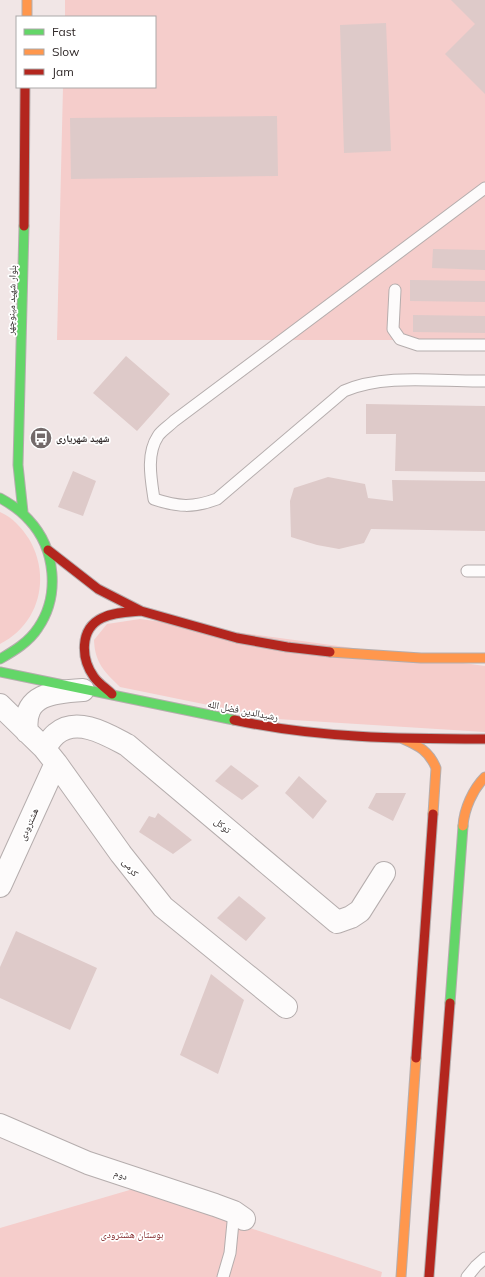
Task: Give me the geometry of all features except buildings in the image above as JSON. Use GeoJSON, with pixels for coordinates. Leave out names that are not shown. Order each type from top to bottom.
{"type":"FeatureCollection","features":[{"type":"Feature","properties":{"kind":"main road"},"geometry":{"type":"LineString","coordinates":[[27,0],[27,16]]}},
{"type":"Feature","properties":{"kind":"main road","name":"بلوار شهید مینوچهر"},"geometry":{"type":"LineString","coordinates":[[23,512],[18,465],[26,88]]}},
{"type":"Feature","properties":{"kind":"main road"},"geometry":{"type":"LineString","coordinates":[[0,498],[23,512],[38,530],[48,550],[53,576],[50,603],[38,627],[20,647],[0,659]]}},
{"type":"Feature","properties":{"kind":"main road"},"geometry":{"type":"LineString","coordinates":[[48,550],[98,589],[141,611],[237,638],[287,647],[348,654],[421,658],[485,658]]}},
{"type":"Feature","properties":{"kind":"main road"},"geometry":{"type":"LineString","coordinates":[[112,694],[94,676],[84,656],[83,640],[91,625],[109,615],[141,611]]}},
{"type":"Feature","properties":{"kind":"main road","name":"رشیدالدین فضل الله"},"geometry":{"type":"LineString","coordinates":[[0,672],[262,726],[317,734],[403,740],[485,739]]}},
{"type":"Feature","properties":{"kind":"main road"},"geometry":{"type":"LineString","coordinates":[[401,1277],[436,768],[431,754],[421,746],[403,740]]}},
{"type":"Feature","properties":{"kind":"main road"},"geometry":{"type":"LineString","coordinates":[[429,1277],[464,814],[478,784],[485,777]]}},
{"type":"Feature","properties":{"kind":"street"},"geometry":{"type":"LineString","coordinates":[[27,732],[26,719],[32,705],[45,695],[62,691],[88,689]]}},
{"type":"Feature","properties":{"kind":"street","name":"کرمی"},"geometry":{"type":"LineString","coordinates":[[0,705],[50,756],[121,854],[163,907],[286,1007]]}},
{"type":"Feature","properties":{"kind":"street","name":"توکل"},"geometry":{"type":"LineString","coordinates":[[50,756],[57,733],[72,727],[97,729],[127,745],[337,922],[351,917],[360,911],[384,873]]}},
{"type":"Feature","properties":{"kind":"street","name":"هشترودی"},"geometry":{"type":"LineString","coordinates":[[0,886],[50,756]]}},
{"type":"Feature","properties":{"kind":"street","name":"دوم"},"geometry":{"type":"LineString","coordinates":[[0,1125],[88,1163],[239,1216]]}},
{"type":"Feature","properties":{"kind":"lane"},"geometry":{"type":"LineString","coordinates":[[485,188],[174,421],[157,436],[151,455],[150,477],[154,499],[175,506],[203,504],[217,498],[344,391],[359,384],[394,381],[485,381]]}},
{"type":"Feature","properties":{"kind":"lane"},"geometry":{"type":"LineString","coordinates":[[395,290],[393,329],[400,339],[418,345],[485,345]]}},
{"type":"Feature","properties":{"kind":"lane"},"geometry":{"type":"LineString","coordinates":[[467,571],[485,571]]}},
{"type":"Feature","properties":{"kind":"lane"},"geometry":{"type":"LineString","coordinates":[[223,1277],[239,1216]]}},
{"type":"Feature","properties":{"kind":"lane"},"geometry":{"type":"LineString","coordinates":[[467,1277],[485,1258]]}},
{"type":"Feature","properties":{"kind":"green space"},"geometry":{"type":"Polygon","coordinates":[[[65,0],[485,0],[485,340],[57,340],[63,88],[156,88],[156,16],[65,16],[65,0]]]}},
{"type":"Feature","properties":{"kind":"green space"},"geometry":{"type":"Polygon","coordinates":[[[0,512],[16,523],[29,539],[36,553],[40,583],[38,598],[33,612],[14,635],[0,644],[0,512]]]}},
{"type":"Feature","properties":{"kind":"green space"},"geometry":{"type":"Polygon","coordinates":[[[140,619],[485,666],[485,732],[277,719],[120,687],[109,676],[98,661],[94,640],[107,624],[140,619]]]}},
{"type":"Feature","properties":{"kind":"green space","name":"بوستان هشترودی"},"geometry":{"type":"Polygon","coordinates":[[[133,1189],[382,1272],[381,1277],[0,1277],[0,1228],[133,1189]]]}},
{"type":"Feature","properties":{"kind":"traffic: fast"},"geometry":{"type":"LineString","coordinates":[[23,512],[18,465],[24,226]]}},
{"type":"Feature","properties":{"kind":"traffic: fast"},"geometry":{"type":"LineString","coordinates":[[0,498],[23,514],[38,532],[50,558],[52,573],[50,602],[38,628],[21,646],[0,659]]}},
{"type":"Feature","properties":{"kind":"traffic: fast"},"geometry":{"type":"LineString","coordinates":[[0,672],[234,720]]}},
{"type":"Feature","properties":{"kind":"traffic: fast"},"geometry":{"type":"LineString","coordinates":[[450,1003],[463,826]]}},
{"type":"Feature","properties":{"kind":"traffic: slow"},"geometry":{"type":"LineString","coordinates":[[27,0],[27,16]]}},
{"type":"Feature","properties":{"kind":"traffic: slow"},"geometry":{"type":"LineString","coordinates":[[330,652],[421,658],[485,658]]}},
{"type":"Feature","properties":{"kind":"traffic: slow"},"geometry":{"type":"LineString","coordinates":[[403,739],[414,744],[427,753],[436,768],[433,814]]}},
{"type":"Feature","properties":{"kind":"traffic: slow"},"geometry":{"type":"LineString","coordinates":[[463,826],[465,813],[470,800],[477,787],[485,777]]}},
{"type":"Feature","properties":{"kind":"traffic: slow"},"geometry":{"type":"LineString","coordinates":[[401,1277],[416,1058]]}},
{"type":"Feature","properties":{"kind":"traffic: jam"},"geometry":{"type":"LineString","coordinates":[[24,226],[25,88]]}},
{"type":"Feature","properties":{"kind":"traffic: jam"},"geometry":{"type":"LineString","coordinates":[[48,550],[98,589],[141,611],[237,638],[287,647],[330,652]]}},
{"type":"Feature","properties":{"kind":"traffic: jam"},"geometry":{"type":"LineString","coordinates":[[112,694],[100,684],[90,670],[84,645],[86,637],[89,629],[102,618],[116,613],[141,611]]}},
{"type":"Feature","properties":{"kind":"traffic: jam"},"geometry":{"type":"LineString","coordinates":[[234,720],[296,731],[327,734],[390,738],[485,739]]}},
{"type":"Feature","properties":{"kind":"traffic: jam"},"geometry":{"type":"LineString","coordinates":[[416,1058],[433,814]]}},
{"type":"Feature","properties":{"kind":"traffic: jam"},"geometry":{"type":"LineString","coordinates":[[429,1277],[450,1003]]}},
{"type":"Feature","properties":{"kind":"place","name":"شهید شهریاری"},"geometry":{"type":"Point","coordinates":[41,438]}}]}
